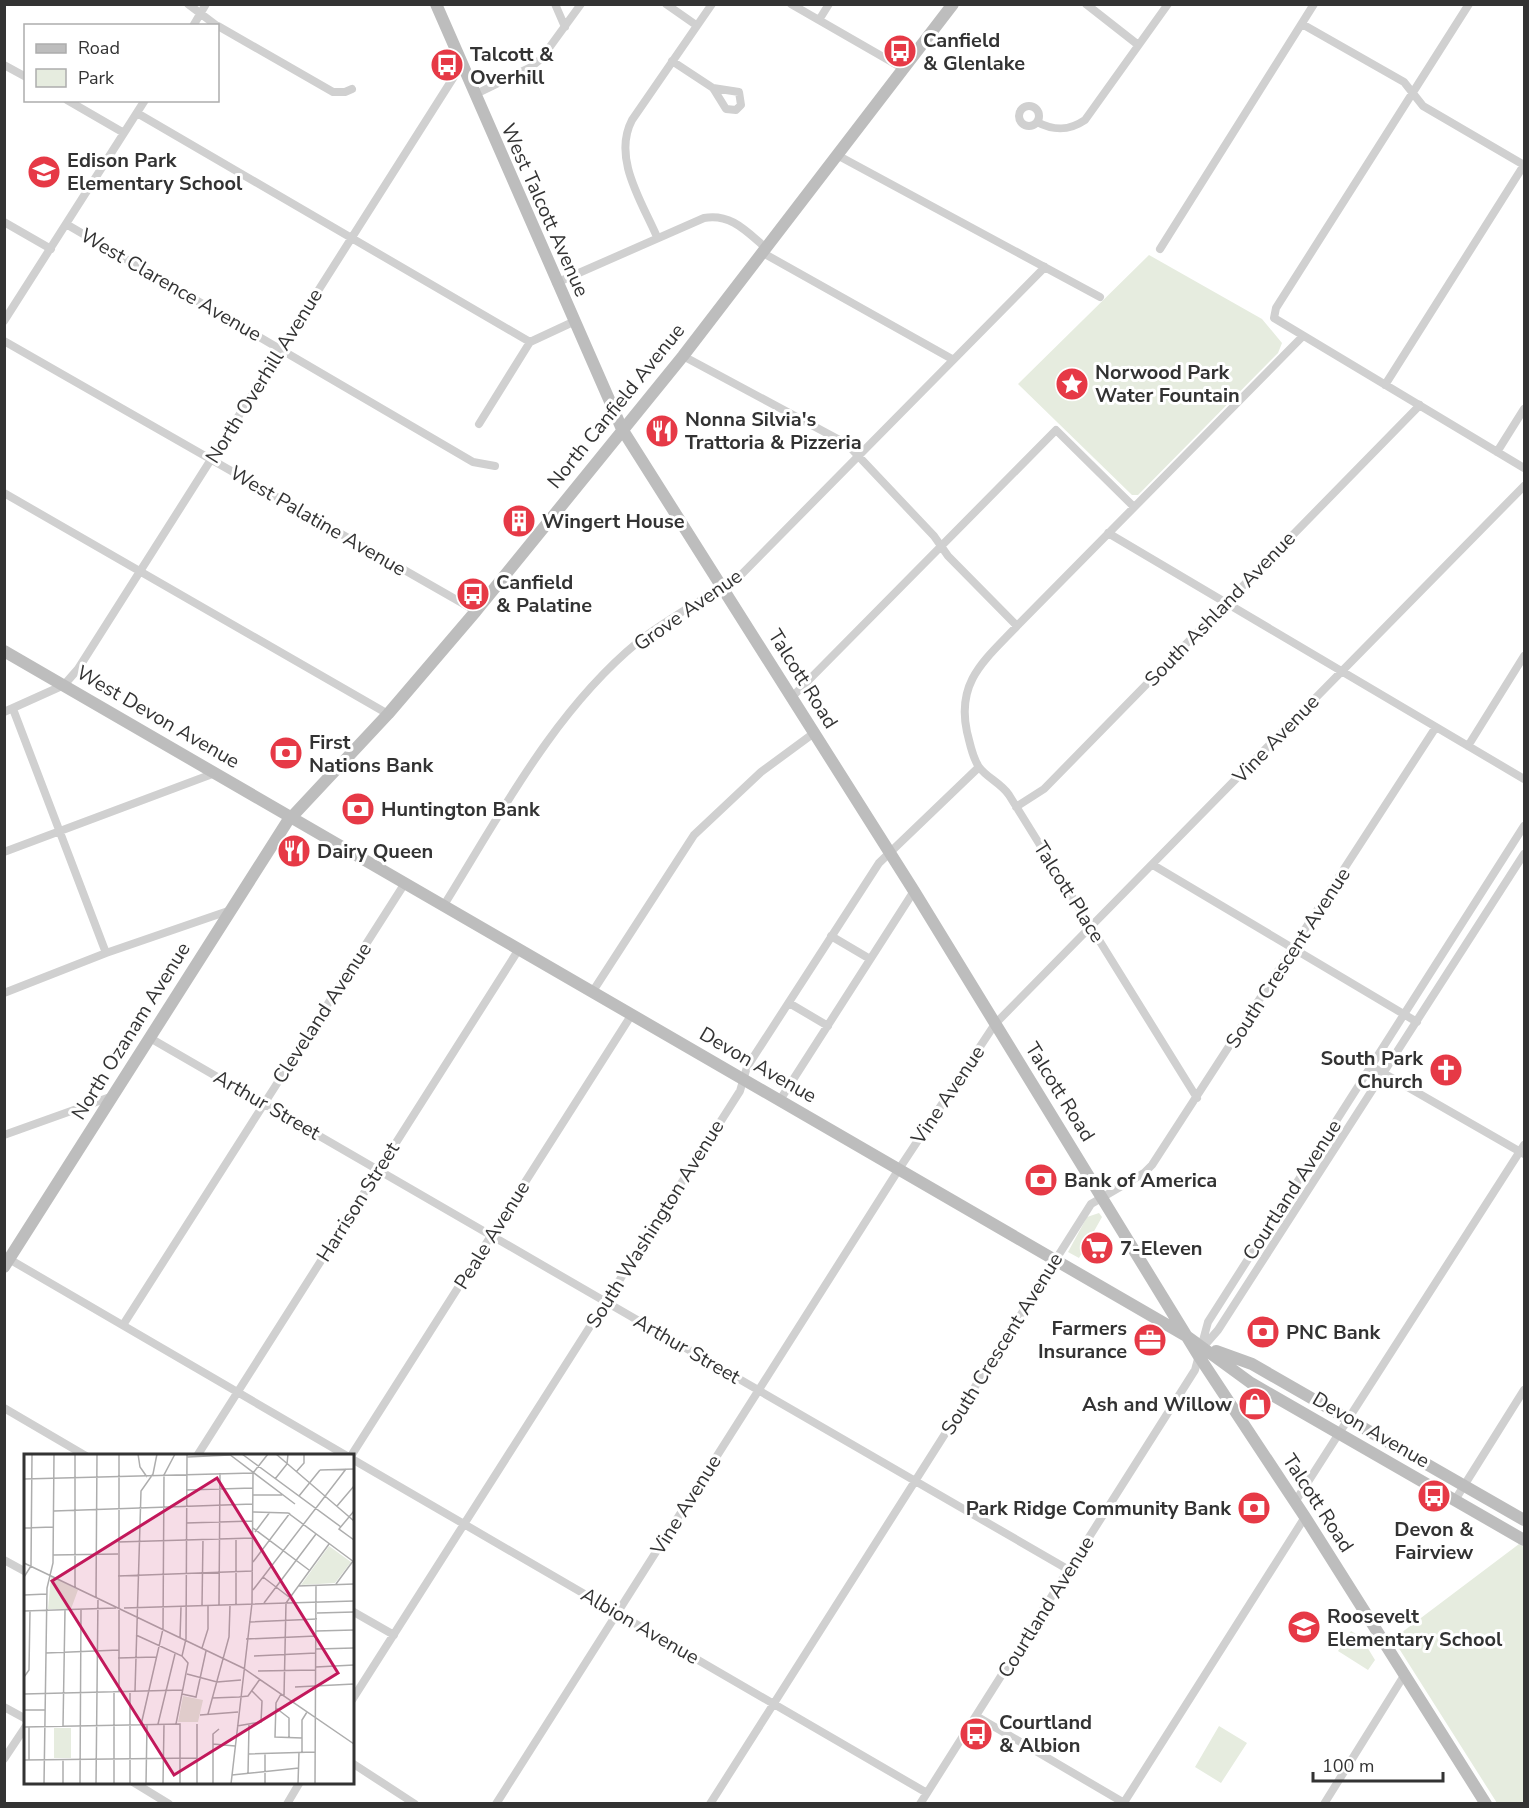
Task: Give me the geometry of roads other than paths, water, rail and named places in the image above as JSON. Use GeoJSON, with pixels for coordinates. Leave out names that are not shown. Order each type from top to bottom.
{"type":"FeatureCollection","features":[{"type":"Feature","properties":{"kind":"street"},"geometry":{"type":"LineString","coordinates":[[188,4],[204,8],[216,24]]}},
{"type":"Feature","properties":{"kind":"street","name":"West Talcott Avenue"},"geometry":{"type":"LineString","coordinates":[[436,4],[573,322],[622,429]]}},
{"type":"Feature","properties":{"kind":"street"},"geometry":{"type":"LineString","coordinates":[[555,4],[565,27]]}},
{"type":"Feature","properties":{"kind":"street"},"geometry":{"type":"LineString","coordinates":[[474,95],[531,68],[547,52],[581,4]]}},
{"type":"Feature","properties":{"kind":"street"},"geometry":{"type":"LineString","coordinates":[[666,4],[696,25]]}},
{"type":"Feature","properties":{"kind":"street"},"geometry":{"type":"LineString","coordinates":[[657,237],[627,167],[626,136],[632,120],[712,4]]}},
{"type":"Feature","properties":{"kind":"street"},"geometry":{"type":"LineString","coordinates":[[791,4],[904,69]]}},
{"type":"Feature","properties":{"kind":"street"},"geometry":{"type":"LineString","coordinates":[[819,20],[829,4]]}},
{"type":"Feature","properties":{"kind":"street","name":"North Canfield Avenue"},"geometry":{"type":"LineString","coordinates":[[292,817],[388,714],[476,611],[683,356],[953,4]]}},
{"type":"Feature","properties":{"kind":"street"},"geometry":{"type":"LineString","coordinates":[[1086,4],[1137,44]]}},
{"type":"Feature","properties":{"kind":"street"},"geometry":{"type":"LineString","coordinates":[[1037,122],[1055,129],[1066,129],[1085,120],[1137,44],[1168,4]]}},
{"type":"Feature","properties":{"kind":"street"},"geometry":{"type":"LineString","coordinates":[[1160,249],[1314,4]]}},
{"type":"Feature","properties":{"kind":"street"},"geometry":{"type":"LineString","coordinates":[[1469,4],[1276,308],[1274,318],[1524,468]]}},
{"type":"Feature","properties":{"kind":"street"},"geometry":{"type":"LineString","coordinates":[[194,24],[204,8]]}},
{"type":"Feature","properties":{"kind":"street"},"geometry":{"type":"LineString","coordinates":[[1302,24],[1404,82],[1423,106],[1524,165],[1385,385]]}},
{"type":"Feature","properties":{"kind":"street"},"geometry":{"type":"LineString","coordinates":[[219,27],[333,92],[345,93],[352,88]]}},
{"type":"Feature","properties":{"kind":"street"},"geometry":{"type":"LineString","coordinates":[[672,60],[713,88]]}},
{"type":"Feature","properties":{"kind":"street","name":"North Overhill Avenue"},"geometry":{"type":"LineString","coordinates":[[64,685],[78,669],[462,64]]}},
{"type":"Feature","properties":{"kind":"street"},"geometry":{"type":"LineString","coordinates":[[4,65],[24,76]]}},
{"type":"Feature","properties":{"kind":"street"},"geometry":{"type":"LineString","coordinates":[[70,102],[124,134]]}},
{"type":"Feature","properties":{"kind":"street"},"geometry":{"type":"LineString","coordinates":[[4,321],[144,102]]}},
{"type":"Feature","properties":{"kind":"street"},"geometry":{"type":"LineString","coordinates":[[137,114],[530,342]]}},
{"type":"Feature","properties":{"kind":"street"},"geometry":{"type":"LineString","coordinates":[[837,155],[1100,297]]}},
{"type":"Feature","properties":{"kind":"street"},"geometry":{"type":"LineString","coordinates":[[556,283],[657,237],[715,216],[732,220],[764,250],[952,359]]}},
{"type":"Feature","properties":{"kind":"street","name":"West Clarence Avenue"},"geometry":{"type":"LineString","coordinates":[[4,222],[51,249]]}},
{"type":"Feature","properties":{"kind":"street","name":"West Clarence Avenue"},"geometry":{"type":"LineString","coordinates":[[66,224],[473,462],[495,466]]}},
{"type":"Feature","properties":{"kind":"street","name":"Grove Avenue"},"geometry":{"type":"LineString","coordinates":[[444,905],[538,754],[586,694],[638,642],[722,587],[734,582],[1045,267]]}},
{"type":"Feature","properties":{"kind":"street"},"geometry":{"type":"LineString","coordinates":[[479,424],[530,342],[573,322]]}},
{"type":"Feature","properties":{"kind":"street"},"geometry":{"type":"LineString","coordinates":[[979,767],[972,752],[964,706],[969,683],[980,665],[1303,336]]}},
{"type":"Feature","properties":{"kind":"street","name":"West Palatine Avenue"},"geometry":{"type":"LineString","coordinates":[[4,341],[476,611]]}},
{"type":"Feature","properties":{"kind":"street"},"geometry":{"type":"LineString","coordinates":[[683,356],[847,444],[941,545],[948,556],[1017,626]]}},
{"type":"Feature","properties":{"kind":"street","name":"South Ashland Avenue"},"geometry":{"type":"LineString","coordinates":[[1016,807],[1044,789],[1420,405]]}},
{"type":"Feature","properties":{"kind":"street"},"geometry":{"type":"LineString","coordinates":[[1497,452],[1524,409]]}},
{"type":"Feature","properties":{"kind":"street","name":"Talcott Road"},"geometry":{"type":"LineString","coordinates":[[622,429],[914,891],[1188,1337]]}},
{"type":"Feature","properties":{"kind":"street"},"geometry":{"type":"LineString","coordinates":[[792,697],[1056,430],[1134,507]]}},
{"type":"Feature","properties":{"kind":"street","name":"Vine Avenue"},"geometry":{"type":"LineString","coordinates":[[495,1803],[899,1169],[995,1024],[1154,865],[1524,486]]}},
{"type":"Feature","properties":{"kind":"street"},"geometry":{"type":"LineString","coordinates":[[4,493],[388,714]]}},
{"type":"Feature","properties":{"kind":"street"},"geometry":{"type":"LineString","coordinates":[[1108,533],[1524,779]]}},
{"type":"Feature","properties":{"kind":"street","name":"West Devon Avenue"},"geometry":{"type":"LineString","coordinates":[[4,651],[292,817]]}},
{"type":"Feature","properties":{"kind":"street"},"geometry":{"type":"LineString","coordinates":[[1468,746],[1524,656]]}},
{"type":"Feature","properties":{"kind":"street"},"geometry":{"type":"LineString","coordinates":[[64,685],[9,710],[106,953]]}},
{"type":"Feature","properties":{"kind":"street","name":"South Crescent Avenue"},"geometry":{"type":"LineString","coordinates":[[710,1803],[1091,1204],[1149,1169],[1294,949],[1436,727]]}},
{"type":"Feature","properties":{"kind":"street"},"geometry":{"type":"LineString","coordinates":[[593,991],[694,835],[761,772],[814,733]]}},
{"type":"Feature","properties":{"kind":"street","name":"Talcott Place"},"geometry":{"type":"LineString","coordinates":[[979,767],[1005,788],[1197,1098]]}},
{"type":"Feature","properties":{"kind":"street","name":"South Washington Avenue"},"geometry":{"type":"LineString","coordinates":[[354,1697],[740,1090],[747,1067],[879,863],[979,767]]}},
{"type":"Feature","properties":{"kind":"street"},"geometry":{"type":"LineString","coordinates":[[4,852],[215,773]]}},
{"type":"Feature","properties":{"kind":"street","name":"Devon Avenue"},"geometry":{"type":"LineString","coordinates":[[292,817],[1188,1337],[1202,1352],[1251,1383],[1524,1540]]}},
{"type":"Feature","properties":{"kind":"street","name":"North Ozanam Avenue"},"geometry":{"type":"LineString","coordinates":[[7,1263],[292,817]]}},
{"type":"Feature","properties":{"kind":"street","name":"Courtland Avenue"},"geometry":{"type":"LineString","coordinates":[[921,1803],[1195,1370],[1202,1352],[1208,1322],[1524,826]]}},
{"type":"Feature","properties":{"kind":"street","name":"Courtland Avenue"},"geometry":{"type":"LineString","coordinates":[[1202,1352],[1524,854]]}},
{"type":"Feature","properties":{"kind":"street"},"geometry":{"type":"LineString","coordinates":[[1154,865],[1417,1022]]}},
{"type":"Feature","properties":{"kind":"street","name":"Cleveland Avenue"},"geometry":{"type":"LineString","coordinates":[[123,1325],[405,883]]}},
{"type":"Feature","properties":{"kind":"street"},"geometry":{"type":"LineString","coordinates":[[780,1100],[914,891]]}},
{"type":"Feature","properties":{"kind":"street"},"geometry":{"type":"LineString","coordinates":[[4,993],[106,953],[232,909]]}},
{"type":"Feature","properties":{"kind":"street"},"geometry":{"type":"LineString","coordinates":[[831,936],[870,959]]}},
{"type":"Feature","properties":{"kind":"street","name":"Harrison Street"},"geometry":{"type":"LineString","coordinates":[[198,1454],[519,949]]}},
{"type":"Feature","properties":{"kind":"street"},"geometry":{"type":"LineString","coordinates":[[789,1003],[828,1026]]}},
{"type":"Feature","properties":{"kind":"street","name":"Peale Avenue"},"geometry":{"type":"LineString","coordinates":[[352,1454],[632,1014]]}},
{"type":"Feature","properties":{"kind":"street","name":"Arthur Street"},"geometry":{"type":"LineString","coordinates":[[150,1038],[1069,1570]]}},
{"type":"Feature","properties":{"kind":"street"},"geometry":{"type":"LineString","coordinates":[[1295,1502],[1523,1150],[1371,1066]]}},
{"type":"Feature","properties":{"kind":"street"},"geometry":{"type":"LineString","coordinates":[[4,1136],[113,1096]]}},
{"type":"Feature","properties":{"kind":"street","name":"Albion Avenue"},"geometry":{"type":"LineString","coordinates":[[7,1263],[123,1325],[345,1454]]}},
{"type":"Feature","properties":{"kind":"street","name":"Talcott Road"},"geometry":{"type":"LineString","coordinates":[[1202,1352],[1486,1803]]}},
{"type":"Feature","properties":{"kind":"street","name":"Devon Avenue"},"geometry":{"type":"LineString","coordinates":[[1202,1352],[1252,1364],[1524,1520]]}},
{"type":"Feature","properties":{"kind":"street"},"geometry":{"type":"LineString","coordinates":[[1455,1500],[1524,1390]]}},
{"type":"Feature","properties":{"kind":"street"},"geometry":{"type":"LineString","coordinates":[[4,1408],[84,1454]]}},
{"type":"Feature","properties":{"kind":"street","name":"Albion Avenue"},"geometry":{"type":"LineString","coordinates":[[354,1459],[927,1792]]}},
{"type":"Feature","properties":{"kind":"street"},"geometry":{"type":"LineString","coordinates":[[976,1716],[1124,1803],[1305,1517]]}},
{"type":"Feature","properties":{"kind":"street"},"geometry":{"type":"LineString","coordinates":[[4,1560],[24,1571]]}},
{"type":"Feature","properties":{"kind":"street"},"geometry":{"type":"LineString","coordinates":[[354,1612],[394,1635]]}},
{"type":"Feature","properties":{"kind":"street"},"geometry":{"type":"LineString","coordinates":[[1324,1803],[1405,1674]]}},
{"type":"Feature","properties":{"kind":"street"},"geometry":{"type":"LineString","coordinates":[[4,1707],[24,1718]]}},
{"type":"Feature","properties":{"kind":"street"},"geometry":{"type":"LineString","coordinates":[[4,1759],[24,1729]]}},
{"type":"Feature","properties":{"kind":"street"},"geometry":{"type":"LineString","coordinates":[[354,1764],[415,1803]]}},
{"type":"Feature","properties":{"kind":"street"},"geometry":{"type":"LineString","coordinates":[[136,1784],[169,1803]]}},
{"type":"Feature","properties":{"kind":"street"},"geometry":{"type":"LineString","coordinates":[[287,1803],[299,1784]]}},
{"type":"Feature","properties":{"kind":"place","name":"Canfield & Glenlake"},"geometry":{"type":"Point","coordinates":[900,51]}},
{"type":"Feature","properties":{"kind":"place","name":"Talcott & Overhill"},"geometry":{"type":"Point","coordinates":[447,65]}},
{"type":"Feature","properties":{"kind":"place","name":"Edison Park Elementary School"},"geometry":{"type":"Point","coordinates":[44,172]}},
{"type":"Feature","properties":{"kind":"place","name":"Norwood Park Water Fountain"},"geometry":{"type":"Point","coordinates":[1072,384]}},
{"type":"Feature","properties":{"kind":"place","name":"Nonna Silvia's Trattoria & Pizzeria"},"geometry":{"type":"Point","coordinates":[662,431]}},
{"type":"Feature","properties":{"kind":"place","name":"Wingert House"},"geometry":{"type":"Point","coordinates":[519,521]}},
{"type":"Feature","properties":{"kind":"place","name":"Canfield & Palatine"},"geometry":{"type":"Point","coordinates":[473,594]}},
{"type":"Feature","properties":{"kind":"place","name":"First Nations Bank"},"geometry":{"type":"Point","coordinates":[286,753]}},
{"type":"Feature","properties":{"kind":"place","name":"Huntington Bank"},"geometry":{"type":"Point","coordinates":[358,809]}},
{"type":"Feature","properties":{"kind":"place","name":"Dairy Queen"},"geometry":{"type":"Point","coordinates":[294,851]}},
{"type":"Feature","properties":{"kind":"place","name":"South Park Church"},"geometry":{"type":"Point","coordinates":[1446,1070]}},
{"type":"Feature","properties":{"kind":"place","name":"Bank of America"},"geometry":{"type":"Point","coordinates":[1041,1180]}},
{"type":"Feature","properties":{"kind":"place","name":"7-Eleven"},"geometry":{"type":"Point","coordinates":[1097,1248]}},
{"type":"Feature","properties":{"kind":"place","name":"PNC Bank"},"geometry":{"type":"Point","coordinates":[1263,1332]}},
{"type":"Feature","properties":{"kind":"place","name":"Farmers Insurance"},"geometry":{"type":"Point","coordinates":[1150,1340]}},
{"type":"Feature","properties":{"kind":"place","name":"Ash and Willow"},"geometry":{"type":"Point","coordinates":[1255,1404]}},
{"type":"Feature","properties":{"kind":"place","name":"Devon & Fairview"},"geometry":{"type":"Point","coordinates":[1434,1496]}},
{"type":"Feature","properties":{"kind":"place","name":"Park Ridge Community Bank"},"geometry":{"type":"Point","coordinates":[1254,1508]}},
{"type":"Feature","properties":{"kind":"place","name":"Roosevelt Elementary School"},"geometry":{"type":"Point","coordinates":[1304,1627]}},
{"type":"Feature","properties":{"kind":"place","name":"Courtland & Albion"},"geometry":{"type":"Point","coordinates":[976,1734]}}]}
